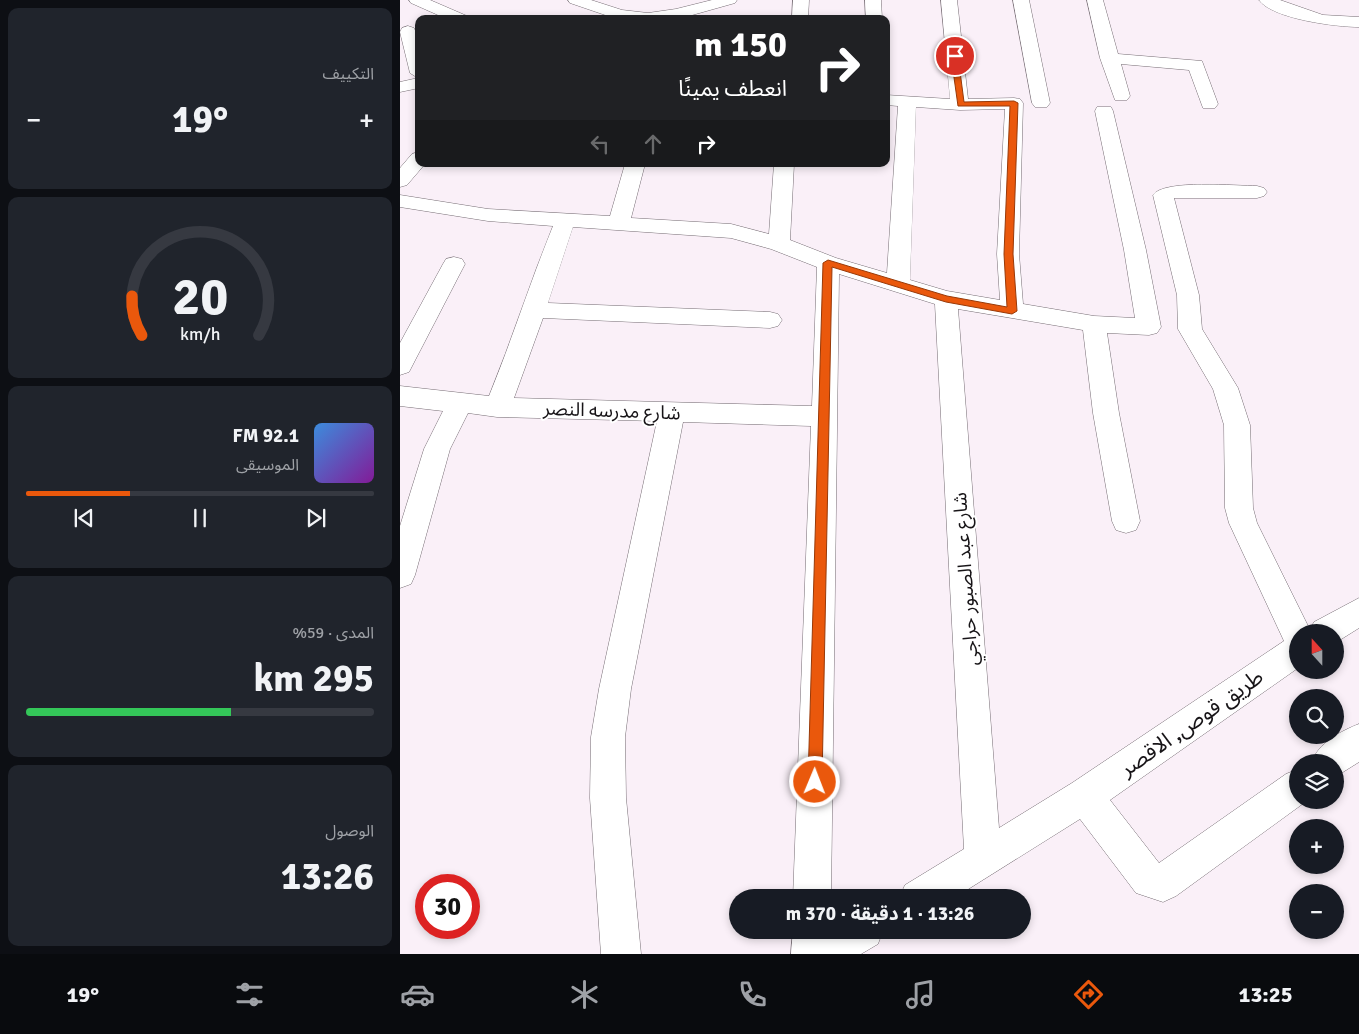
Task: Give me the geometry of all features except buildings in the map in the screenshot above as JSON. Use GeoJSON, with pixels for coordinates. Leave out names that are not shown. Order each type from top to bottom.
{"type":"FeatureCollection","features":[{"type":"Feature","properties":{"kind":"street"},"geometry":{"type":"LineString","coordinates":[[417,0],[452,15]]}},
{"type":"Feature","properties":{"kind":"street"},"geometry":{"type":"LineString","coordinates":[[576,0],[622,15],[665,15],[695,10],[729,0]]}},
{"type":"Feature","properties":{"kind":"street"},"geometry":{"type":"LineString","coordinates":[[665,15],[673,0]]}},
{"type":"Feature","properties":{"kind":"street"},"geometry":{"type":"LineString","coordinates":[[800,15],[801,0]]}},
{"type":"Feature","properties":{"kind":"street"},"geometry":{"type":"LineString","coordinates":[[873,0],[874,15]]}},
{"type":"Feature","properties":{"kind":"street"},"geometry":{"type":"LineString","coordinates":[[949,0],[960,105]]}},
{"type":"Feature","properties":{"kind":"street"},"geometry":{"type":"LineString","coordinates":[[1021,0],[1041,103]]}},
{"type":"Feature","properties":{"kind":"street"},"geometry":{"type":"LineString","coordinates":[[1095,0],[1109,58],[1121,96]]}},
{"type":"Feature","properties":{"kind":"street"},"geometry":{"type":"LineString","coordinates":[[1267,0],[1300,16],[1316,20],[1359,22]]}},
{"type":"Feature","properties":{"kind":"street"},"geometry":{"type":"LineString","coordinates":[[409,31],[415,56]]}},
{"type":"Feature","properties":{"kind":"street"},"geometry":{"type":"LineString","coordinates":[[1109,58],[1196,64],[1209,104]]}},
{"type":"Feature","properties":{"kind":"street"},"geometry":{"type":"LineString","coordinates":[[400,86],[415,84]]}},
{"type":"Feature","properties":{"kind":"street"},"geometry":{"type":"LineString","coordinates":[[890,100],[960,105],[1014,103],[1008,254],[1012,311]]}},
{"type":"Feature","properties":{"kind":"street"},"geometry":{"type":"LineString","coordinates":[[898,284],[907,102]]}},
{"type":"Feature","properties":{"kind":"street"},"geometry":{"type":"LineString","coordinates":[[1104,111],[1135,250],[1142,298],[1149,327]]}},
{"type":"Feature","properties":{"kind":"street"},"geometry":{"type":"LineString","coordinates":[[400,150],[415,149]]}},
{"type":"Feature","properties":{"kind":"street"},"geometry":{"type":"LineString","coordinates":[[400,181],[415,163]]}},
{"type":"Feature","properties":{"kind":"street"},"geometry":{"type":"LineString","coordinates":[[619,223],[634,167]]}},
{"type":"Feature","properties":{"kind":"street"},"geometry":{"type":"LineString","coordinates":[[779,244],[784,167]]}},
{"type":"Feature","properties":{"kind":"street"},"geometry":{"type":"LineString","coordinates":[[1257,192],[1170,192],[1163,195],[1188,295],[1190,329],[1233,406],[1237,425],[1239,508],[1247,535],[1292,624]]}},
{"type":"Feature","properties":{"kind":"street"},"geometry":{"type":"LineString","coordinates":[[400,201],[488,215],[731,231],[779,244],[828,263],[946,299],[1094,324],[1190,329]]}},
{"type":"Feature","properties":{"kind":"street"},"geometry":{"type":"LineString","coordinates":[[497,407],[525,338],[565,221]]}},
{"type":"Feature","properties":{"kind":"street"},"geometry":{"type":"LineString","coordinates":[[812,889],[828,263]]}},
{"type":"Feature","properties":{"kind":"street"},"geometry":{"type":"LineString","coordinates":[[400,366],[454,264]]}},
{"type":"Feature","properties":{"kind":"street","name":"شارع عبد الصبور حراجي"},"geometry":{"type":"LineString","coordinates":[[946,299],[983,858]]}},
{"type":"Feature","properties":{"kind":"street"},"geometry":{"type":"LineString","coordinates":[[534,310],[770,320]]}},
{"type":"Feature","properties":{"kind":"street"},"geometry":{"type":"LineString","coordinates":[[1094,324],[1106,414],[1126,521]]}},
{"type":"Feature","properties":{"kind":"street","name":"شارع مدرسه النصر"},"geometry":{"type":"LineString","coordinates":[[400,396],[497,407],[824,416]]}},
{"type":"Feature","properties":{"kind":"street"},"geometry":{"type":"LineString","coordinates":[[400,575],[437,450],[460,404]]}},
{"type":"Feature","properties":{"kind":"street"},"geometry":{"type":"LineString","coordinates":[[621,954],[608,798],[608,737],[615,689],[672,412]]}},
{"type":"Feature","properties":{"kind":"street"},"geometry":{"type":"LineString","coordinates":[[1339,624],[1359,612]]}},
{"type":"Feature","properties":{"kind":"street","name":"طريق قوص, الاقصر"},"geometry":{"type":"LineString","coordinates":[[933,889],[1085,796],[1289,655]]}},
{"type":"Feature","properties":{"kind":"street"},"geometry":{"type":"LineString","coordinates":[[1340,754],[1359,741]]}},
{"type":"Feature","properties":{"kind":"street"},"geometry":{"type":"LineString","coordinates":[[1085,796],[1139,869],[1149,880],[1163,883],[1289,792]]}},
{"type":"Feature","properties":{"kind":"street"},"geometry":{"type":"LineString","coordinates":[[811,954],[812,939]]}},
{"type":"Feature","properties":{"kind":"street"},"geometry":{"type":"LineString","coordinates":[[824,954],[849,939]]}},
{"type":"Feature","properties":{"kind":"route"},"geometry":{"type":"LineString","coordinates":[[815,782],[828,263],[946,299],[1012,311],[1008,254],[1014,103],[960,105],[955,56]]}}]}
